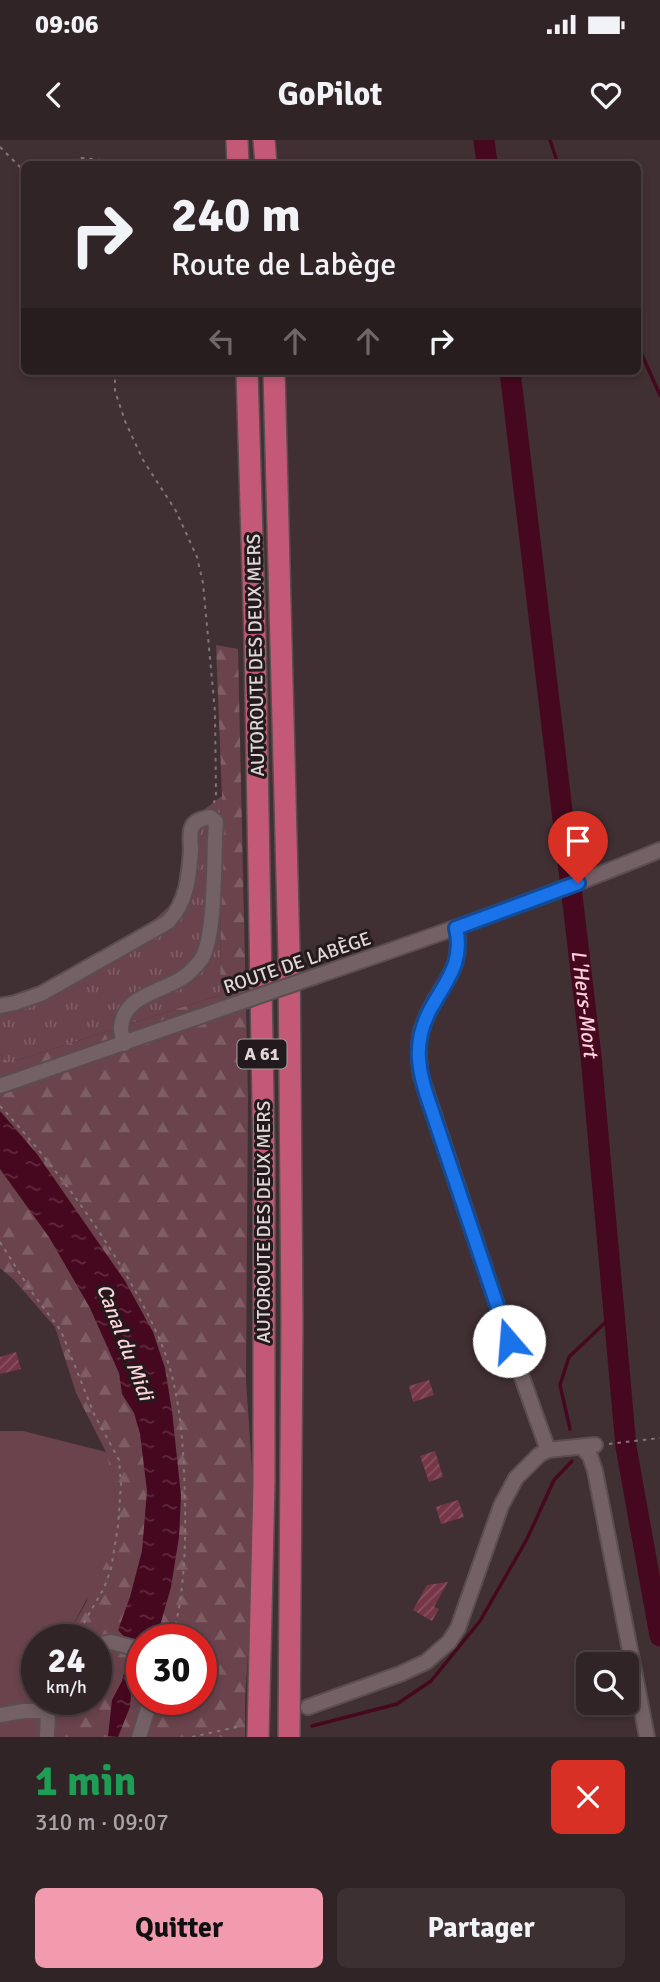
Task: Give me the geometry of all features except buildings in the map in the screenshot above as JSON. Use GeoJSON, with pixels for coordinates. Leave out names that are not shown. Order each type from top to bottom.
{"type":"FeatureCollection","features":[{"type":"Feature","properties":{"kind":"highway"},"geometry":{"type":"LineString","coordinates":[[237,140],[238,161]]}},
{"type":"Feature","properties":{"kind":"highway"},"geometry":{"type":"LineString","coordinates":[[264,140],[266,161]]}},
{"type":"Feature","properties":{"kind":"highway","name":"AUTOROUTE DES DEUX MERS"},"geometry":{"type":"LineString","coordinates":[[247,375],[255,640],[264,1158],[264,1483],[250,1731]]}},
{"type":"Feature","properties":{"kind":"highway","name":"AUTOROUTE DES DEUX MERS"},"geometry":{"type":"LineString","coordinates":[[274,375],[289,953],[292,1321],[289,1737]]}},
{"type":"Feature","properties":{"kind":"street"},"geometry":{"type":"LineString","coordinates":[[0,1006],[41,994],[168,922],[178,912],[184,900],[190,870],[191,827],[198,820],[210,817],[216,822],[214,883],[209,932],[203,958],[185,976],[132,1004],[121,1029],[124,1044]]}},
{"type":"Feature","properties":{"kind":"street","name":"ROUTE DE LABÈGE"},"geometry":{"type":"LineString","coordinates":[[4,1085],[456,928],[660,852]]}},
{"type":"Feature","properties":{"kind":"street"},"geometry":{"type":"LineString","coordinates":[[456,928],[460,947],[456,964],[425,1019],[418,1060],[509,1341],[548,1450]]}},
{"type":"Feature","properties":{"kind":"street"},"geometry":{"type":"LineString","coordinates":[[308,1707],[400,1674],[426,1662],[449,1642],[466,1608],[508,1490],[528,1465],[548,1450],[589,1446],[647,1737]]}},
{"type":"Feature","properties":{"kind":"street"},"geometry":{"type":"LineString","coordinates":[[0,1715],[21,1711]]}},
{"type":"Feature","properties":{"kind":"street"},"geometry":{"type":"LineString","coordinates":[[47,1736],[49,1715]]}},
{"type":"Feature","properties":{"kind":"street"},"geometry":{"type":"LineString","coordinates":[[139,1737],[146,1715]]}},
{"type":"Feature","properties":{"kind":"path"},"geometry":{"type":"LineString","coordinates":[[0,147],[21,168]]}},
{"type":"Feature","properties":{"kind":"path"},"geometry":{"type":"LineString","coordinates":[[73,161],[81,158],[110,161]]}},
{"type":"Feature","properties":{"kind":"path"},"geometry":{"type":"LineString","coordinates":[[116,375],[115,391],[125,421],[143,460],[176,511],[197,557],[203,583],[215,712],[216,794],[210,817]]}},
{"type":"Feature","properties":{"kind":"path"},"geometry":{"type":"LineString","coordinates":[[0,1107],[39,1151],[95,1224],[136,1293],[167,1361],[177,1402],[183,1450],[186,1529],[183,1585],[176,1624]]}},
{"type":"Feature","properties":{"kind":"path"},"geometry":{"type":"LineString","coordinates":[[0,1242],[31,1291],[61,1331],[94,1414],[118,1460],[121,1485],[111,1569],[104,1588],[83,1624]]}},
{"type":"Feature","properties":{"kind":"path"},"geometry":{"type":"LineString","coordinates":[[589,1446],[660,1438]]}},
{"type":"Feature","properties":{"kind":"path"},"geometry":{"type":"LineString","coordinates":[[192,1737],[250,1731]]}},
{"type":"Feature","properties":{"kind":"green space"},"geometry":{"type":"Polygon","coordinates":[[[216,645],[238,649],[248,1098],[246,1380],[256,1529],[245,1737],[39,1737],[41,1715],[112,1715],[112,1624],[74,1624],[87,1601],[106,1452],[76,1393],[55,1327],[0,1268],[0,1054],[9,1063],[220,995],[222,796],[216,645]]]}},
{"type":"Feature","properties":{"kind":"green space"},"geometry":{"type":"Polygon","coordinates":[[[222,796],[220,995],[9,1063],[0,1054],[0,1008],[154,920],[177,899],[197,815],[222,796]]]}},
{"type":"Feature","properties":{"kind":"green space"},"geometry":{"type":"Polygon","coordinates":[[[0,1431],[23,1431],[106,1452],[116,1494],[107,1561],[74,1624],[21,1624],[21,1715],[41,1715],[39,1737],[0,1737],[0,1431]]]}},
{"type":"Feature","properties":{"kind":"water","name":"Canal du Midi"},"geometry":{"type":"Polygon","coordinates":[[[0,1111],[37,1154],[125,1281],[153,1332],[165,1368],[181,1496],[179,1537],[171,1587],[161,1624],[126,1624],[126,1639],[118,1630],[142,1551],[147,1491],[140,1434],[134,1413],[122,1394],[119,1373],[90,1308],[49,1237],[0,1169],[0,1111]]]}},
{"type":"Feature","properties":{"kind":"water"},"geometry":{"type":"Polygon","coordinates":[[[126,1664],[127,1715],[118,1737],[108,1736],[112,1700],[122,1681],[126,1664]]]}},
{"type":"Feature","properties":{"kind":"waterway","name":"L'Hers-Mort"},"geometry":{"type":"LineString","coordinates":[[484,140],[487,161]]}},
{"type":"Feature","properties":{"kind":"waterway"},"geometry":{"type":"LineString","coordinates":[[550,140],[557,161]]}},
{"type":"Feature","properties":{"kind":"waterway"},"geometry":{"type":"LineString","coordinates":[[641,353],[660,395]]}},
{"type":"Feature","properties":{"kind":"waterway","name":"L'Hers-Mort"},"geometry":{"type":"LineString","coordinates":[[510,375],[591,1056],[626,1447],[660,1636]]}},
{"type":"Feature","properties":{"kind":"waterway"},"geometry":{"type":"LineString","coordinates":[[570,1429],[560,1385],[569,1357],[614,1314]]}},
{"type":"Feature","properties":{"kind":"waterway"},"geometry":{"type":"LineString","coordinates":[[312,1726],[397,1704],[431,1681],[480,1621],[527,1539],[554,1480],[572,1461]]}},
{"type":"Feature","properties":{"kind":"route"},"geometry":{"type":"LineString","coordinates":[[509,1341],[426,1093],[418,1060],[419,1044],[425,1019],[456,964],[460,947],[456,928],[578,883]]}}]}
